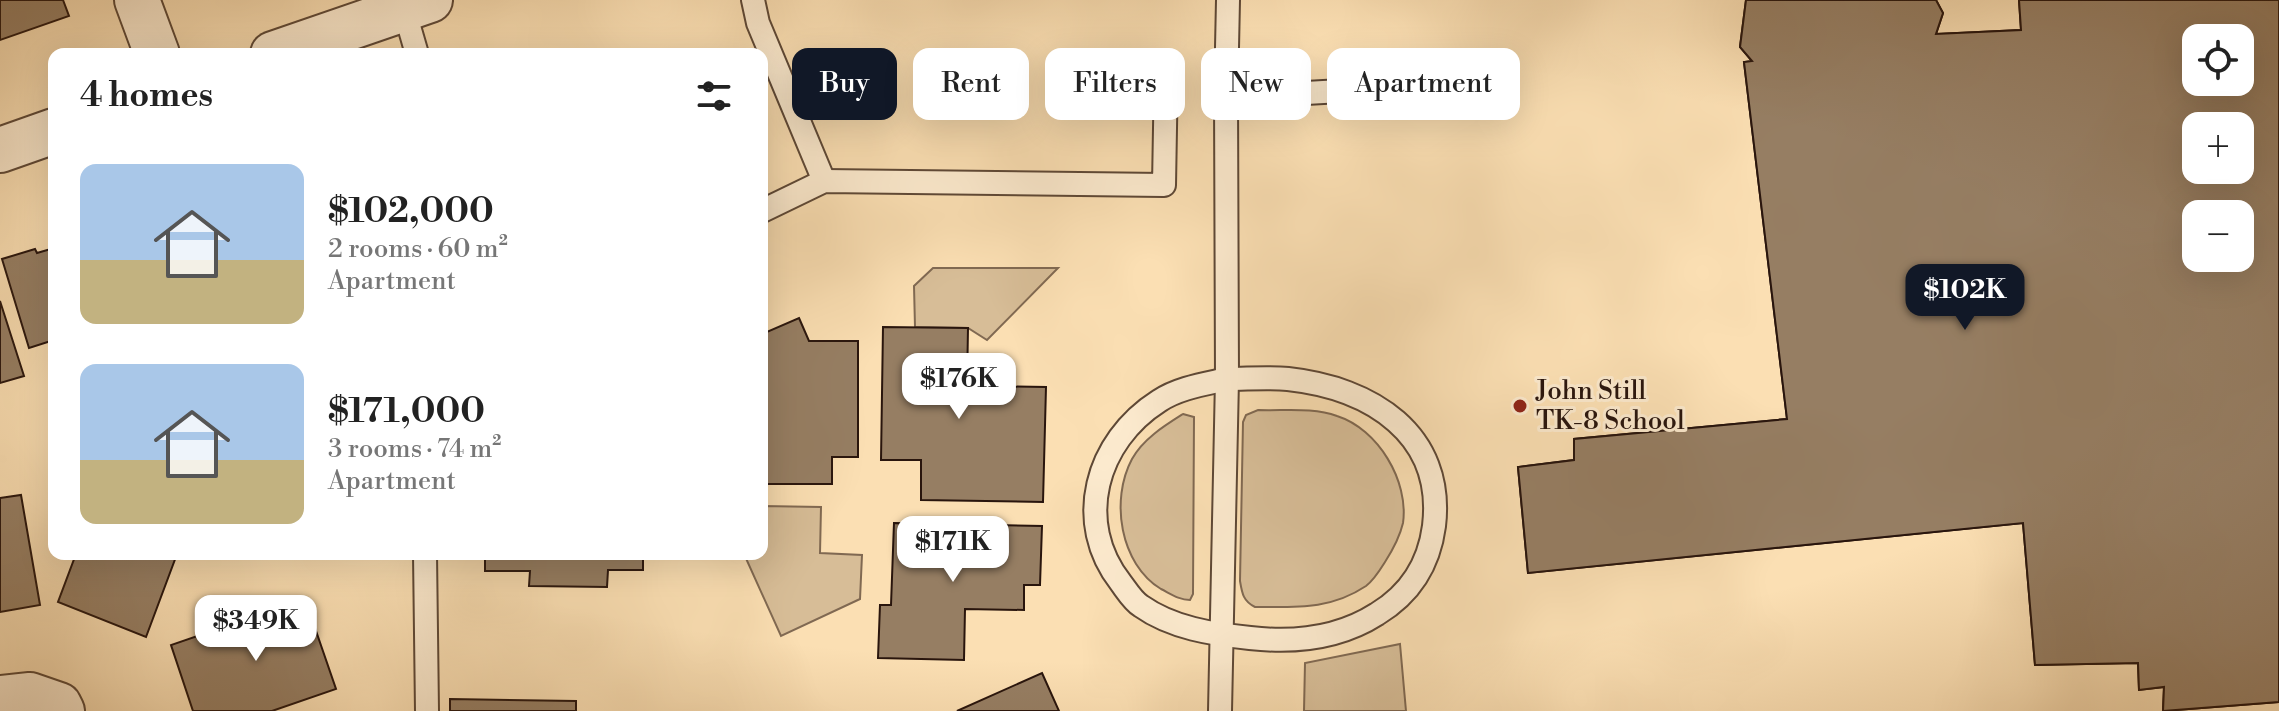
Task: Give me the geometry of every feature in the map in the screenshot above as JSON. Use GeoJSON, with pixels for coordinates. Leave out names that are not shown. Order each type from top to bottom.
{"type":"FeatureCollection","features":[{"type":"Feature","properties":{"kind":"street"},"geometry":{"type":"LineString","coordinates":[[137,0],[155,48]]}},
{"type":"Feature","properties":{"kind":"street"},"geometry":{"type":"LineString","coordinates":[[290,48],[417,4]]}},
{"type":"Feature","properties":{"kind":"street"},"geometry":{"type":"LineString","coordinates":[[0,150],[48,133]]}},
{"type":"Feature","properties":{"kind":"street"},"geometry":{"type":"LineString","coordinates":[[0,698],[30,695],[59,705],[62,711]]}},
{"type":"Feature","properties":{"kind":"lane"},"geometry":{"type":"LineString","coordinates":[[753,0],[758,23],[824,181]]}},
{"type":"Feature","properties":{"kind":"lane"},"geometry":{"type":"LineString","coordinates":[[1227,48],[1228,0]]}},
{"type":"Feature","properties":{"kind":"lane"},"geometry":{"type":"LineString","coordinates":[[417,4],[417,48]]}},
{"type":"Feature","properties":{"kind":"lane"},"geometry":{"type":"LineString","coordinates":[[768,208],[824,181],[1164,185],[1165,120]]}},
{"type":"Feature","properties":{"kind":"lane"},"geometry":{"type":"LineString","coordinates":[[1220,711],[1227,379],[1226,120]]}},
{"type":"Feature","properties":{"kind":"lane"},"geometry":{"type":"LineString","coordinates":[[1227,379],[1287,379],[1339,389],[1367,401],[1391,417],[1417,442],[1432,473],[1436,502],[1434,531],[1421,571],[1410,587],[1377,614],[1348,629],[1313,640],[1269,640],[1223,635],[1169,622],[1138,604],[1112,571],[1099,540],[1093,508],[1112,446],[1133,422],[1159,400],[1191,387],[1227,379]]}},
{"type":"Feature","properties":{"kind":"lane"},"geometry":{"type":"LineString","coordinates":[[425,560],[427,711]]}},
{"type":"Feature","properties":{"kind":"shaded area"},"geometry":{"type":"Polygon","coordinates":[[[933,268],[1058,268],[987,340],[968,328],[915,327],[914,286],[933,268]]]}},
{"type":"Feature","properties":{"kind":"shaded area"},"geometry":{"type":"Polygon","coordinates":[[[1258,410],[1308,410],[1337,416],[1365,432],[1377,444],[1396,474],[1404,507],[1400,533],[1377,575],[1353,594],[1312,606],[1285,607],[1255,607],[1244,596],[1240,581],[1243,422],[1246,415],[1258,410]]]}},
{"type":"Feature","properties":{"kind":"shaded area"},"geometry":{"type":"Polygon","coordinates":[[[1183,414],[1194,417],[1193,594],[1190,600],[1161,589],[1136,564],[1128,548],[1121,512],[1121,493],[1132,459],[1154,434],[1183,414]]]}},
{"type":"Feature","properties":{"kind":"shaded area"},"geometry":{"type":"Polygon","coordinates":[[[768,506],[821,507],[820,553],[862,555],[860,599],[781,636],[747,560],[768,560],[768,506]]]}},
{"type":"Feature","properties":{"kind":"shaded area"},"geometry":{"type":"Polygon","coordinates":[[[1400,644],[1406,711],[1304,711],[1305,663],[1400,644]]]}},
{"type":"Feature","properties":{"kind":"building"},"geometry":{"type":"Polygon","coordinates":[[[0,0],[63,0],[69,16],[0,40],[0,0]]]}},
{"type":"Feature","properties":{"kind":"building"},"geometry":{"type":"Polygon","coordinates":[[[1746,0],[1936,0],[1943,13],[1936,34],[2021,30],[2019,0],[2279,0],[2279,70],[2254,73],[2254,24],[2182,24],[2182,81],[2096,91],[2100,129],[2182,119],[2182,184],[2254,184],[2254,112],[2245,112],[2279,108],[2279,205],[2254,208],[2254,200],[2182,200],[2182,215],[2060,228],[2050,151],[2027,154],[2063,467],[2279,447],[2279,702],[2163,711],[2164,687],[2139,690],[2138,663],[2035,665],[2023,523],[1528,573],[1518,467],[1574,460],[1574,439],[1787,419],[1744,62],[1752,61],[1740,47],[1746,0]],[[2119,482],[2061,488],[2067,545],[2125,540],[2119,482]]]}},
{"type":"Feature","properties":{"kind":"building"},"geometry":{"type":"Polygon","coordinates":[[[1746,0],[1936,0],[1943,13],[1936,34],[2021,30],[2019,0],[2279,0],[2279,702],[2163,711],[2164,687],[2139,690],[2138,663],[2035,665],[2023,523],[1528,573],[1518,467],[1574,460],[1574,439],[1787,419],[1744,62],[1752,61],[1740,47],[1746,0]]]}},
{"type":"Feature","properties":{"kind":"building"},"geometry":{"type":"Polygon","coordinates":[[[35,249],[37,253],[48,250],[48,342],[29,348],[2,259],[35,249]]]}},
{"type":"Feature","properties":{"kind":"building"},"geometry":{"type":"Polygon","coordinates":[[[0,301],[24,376],[0,383],[0,301]]]}},
{"type":"Feature","properties":{"kind":"building"},"geometry":{"type":"Polygon","coordinates":[[[799,318],[809,341],[858,341],[858,457],[832,457],[832,484],[768,484],[768,331],[799,318]]]}},
{"type":"Feature","properties":{"kind":"building"},"geometry":{"type":"Polygon","coordinates":[[[883,327],[968,328],[967,386],[1046,387],[1043,502],[921,500],[921,460],[881,460],[883,327]]]}},
{"type":"Feature","properties":{"kind":"building"},"geometry":{"type":"Polygon","coordinates":[[[21,495],[40,605],[0,612],[0,498],[21,495]]]}},
{"type":"Feature","properties":{"kind":"building"},"geometry":{"type":"Polygon","coordinates":[[[894,523],[1042,526],[1040,585],[1024,585],[1024,610],[965,609],[964,660],[878,658],[880,605],[891,605],[894,523]]]}},
{"type":"Feature","properties":{"kind":"building"},"geometry":{"type":"Polygon","coordinates":[[[74,560],[175,560],[146,637],[58,602],[74,560]]]}},
{"type":"Feature","properties":{"kind":"building"},"geometry":{"type":"Polygon","coordinates":[[[485,560],[643,560],[643,570],[608,570],[607,587],[529,586],[530,571],[485,571],[485,560]]]}},
{"type":"Feature","properties":{"kind":"building"},"geometry":{"type":"Polygon","coordinates":[[[305,599],[336,689],[272,711],[193,711],[171,645],[305,599]]]}},
{"type":"Feature","properties":{"kind":"building"},"geometry":{"type":"Polygon","coordinates":[[[1042,673],[1059,711],[957,711],[1042,673]]]}},
{"type":"Feature","properties":{"kind":"building"},"geometry":{"type":"Polygon","coordinates":[[[450,699],[576,701],[576,711],[450,711],[450,699]]]}},
{"type":"Feature","properties":{"kind":"place","name":"John Still TK-8 School"},"geometry":{"type":"Point","coordinates":[1520,406]}}]}
